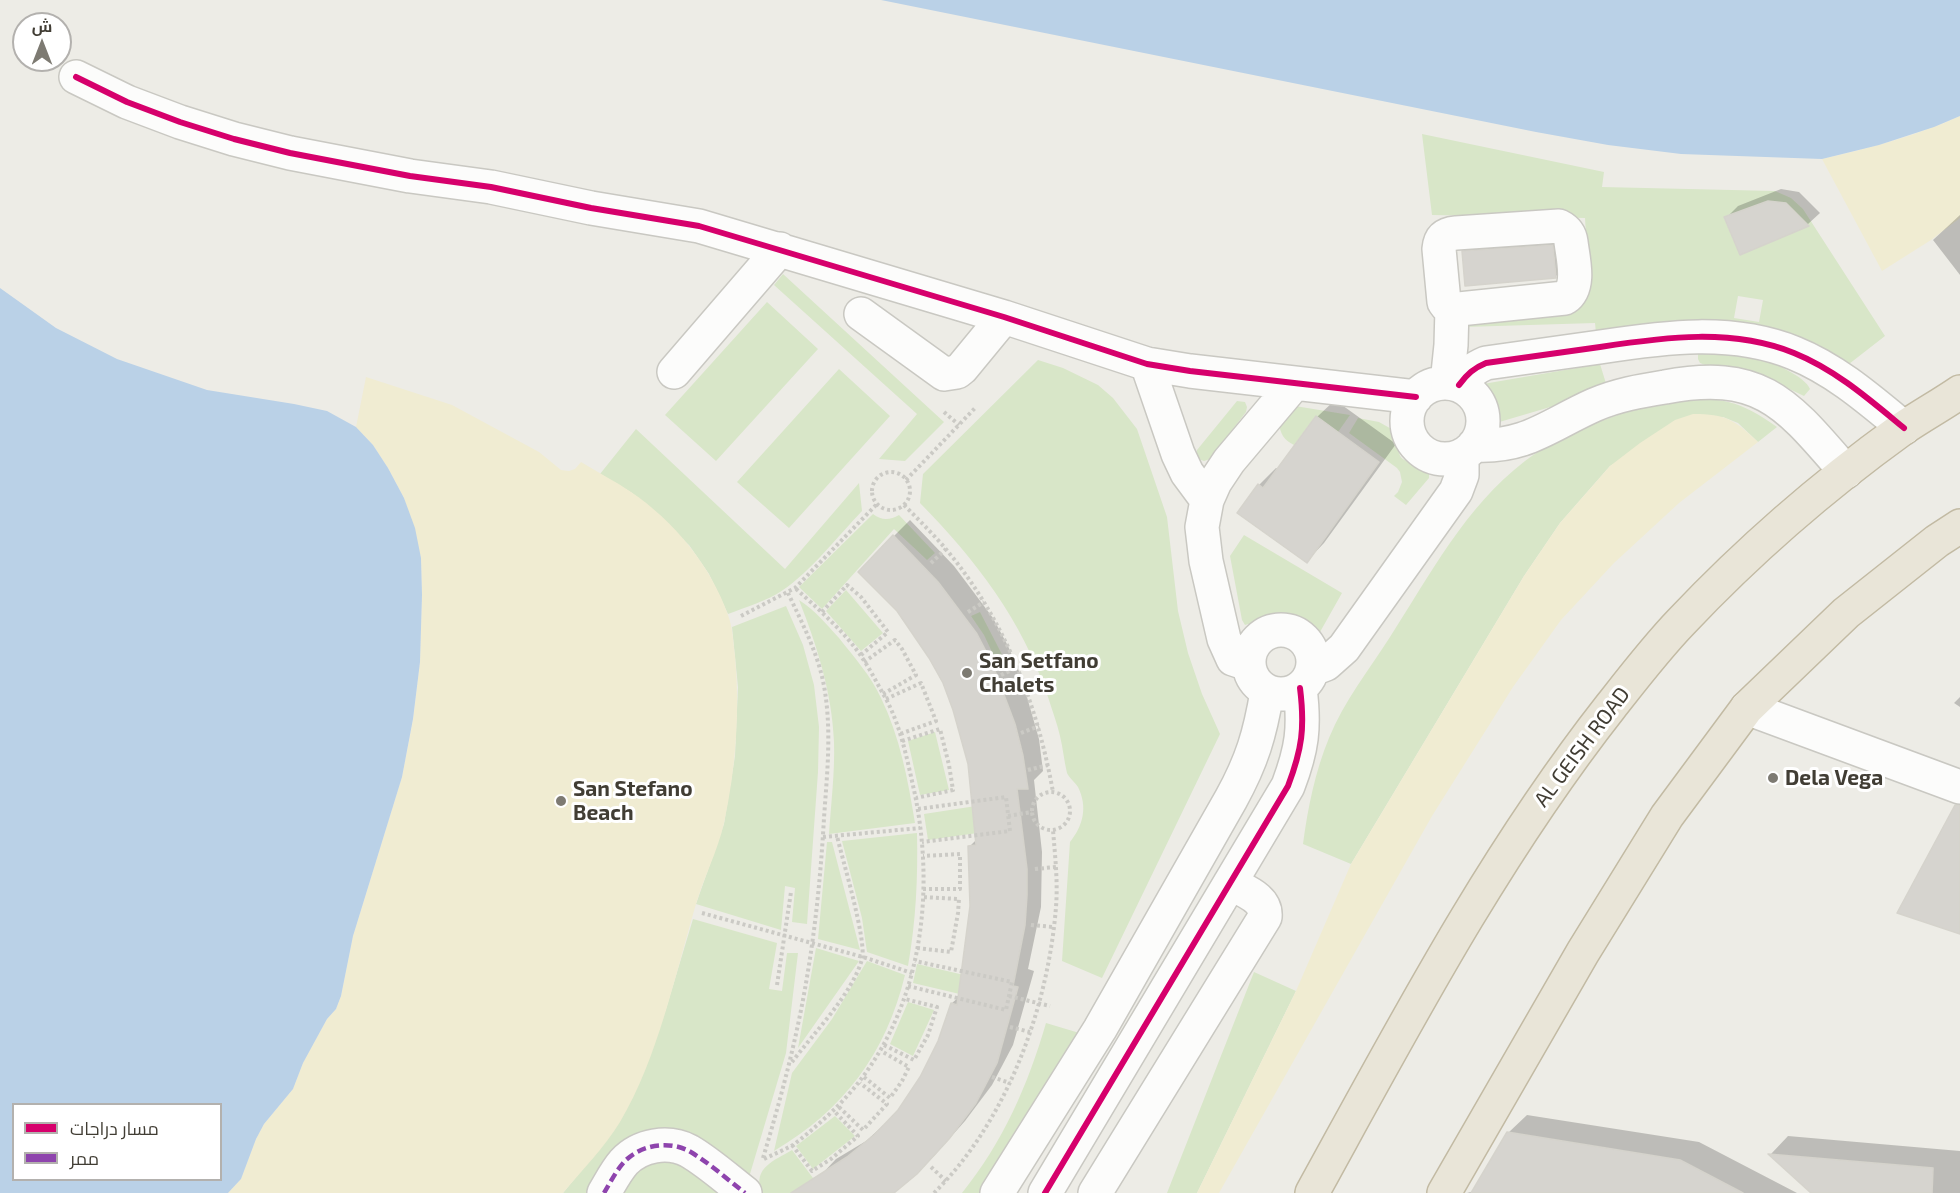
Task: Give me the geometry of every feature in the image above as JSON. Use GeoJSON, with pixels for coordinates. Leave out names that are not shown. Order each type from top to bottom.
{"type":"FeatureCollection","features":[{"type":"Feature","properties":{"kind":"highway","name":"AL GEISH ROAD"},"geometry":{"type":"LineString","coordinates":[[1312,1193],[1421,996],[1499,864],[1541,800],[1631,680],[1680,623],[1730,572],[1846,472],[1904,428],[1960,392]]}},
{"type":"Feature","properties":{"kind":"highway"},"geometry":{"type":"LineString","coordinates":[[1444,1193],[1583,952],[1655,835],[1747,708],[1846,613],[1937,541],[1960,526]]}},
{"type":"Feature","properties":{"kind":"street"},"geometry":{"type":"LineString","coordinates":[[76,77],[127,102],[234,139],[290,153],[410,176],[491,187],[591,208],[699,226],[1004,317],[1147,364],[1294,384],[1416,397]]}},
{"type":"Feature","properties":{"kind":"street"},"geometry":{"type":"LineString","coordinates":[[674,372],[780,249]]}},
{"type":"Feature","properties":{"kind":"street"},"geometry":{"type":"LineString","coordinates":[[1452,308],[1453,384]]}},
{"type":"Feature","properties":{"kind":"street"},"geometry":{"type":"LineString","coordinates":[[861,314],[944,374],[957,372],[962,368],[1004,317]]}},
{"type":"Feature","properties":{"kind":"street"},"geometry":{"type":"LineString","coordinates":[[1682,337],[1689,383]]}},
{"type":"Feature","properties":{"kind":"street"},"geometry":{"type":"LineString","coordinates":[[1846,472],[1806,425],[1785,406],[1765,394],[1740,385],[1712,382],[1689,383],[1615,397],[1515,443],[1468,450],[1448,459],[1433,457],[1420,450],[1411,438],[1407,424],[1409,409],[1416,397],[1430,386],[1453,384],[1486,363],[1682,337],[1727,337],[1752,340],[1797,354],[1853,387],[1904,428]]}},
{"type":"Feature","properties":{"kind":"street"},"geometry":{"type":"LineString","coordinates":[[1604,346],[1615,397]]}},
{"type":"Feature","properties":{"kind":"street"},"geometry":{"type":"LineString","coordinates":[[1147,364],[1186,473],[1207,500]]}},
{"type":"Feature","properties":{"kind":"street"},"geometry":{"type":"LineString","coordinates":[[1248,664],[1233,659],[1224,639],[1206,561],[1202,527],[1207,500],[1215,482],[1229,461],[1294,384]]}},
{"type":"Feature","properties":{"kind":"street"},"geometry":{"type":"LineString","coordinates":[[1045,1193],[1288,786],[1297,763],[1302,739],[1307,678],[1313,657],[1309,646],[1300,636],[1289,631],[1277,630],[1256,641],[1250,652],[1248,664],[1257,685],[1267,692],[1290,694],[1307,678],[1344,648],[1456,491],[1468,450],[1482,433],[1484,418],[1480,404],[1471,392],[1453,384]]}},
{"type":"Feature","properties":{"kind":"street"},"geometry":{"type":"LineString","coordinates":[[998,1193],[1100,1029],[1246,771],[1257,742],[1267,692]]}},
{"type":"Feature","properties":{"kind":"street"},"geometry":{"type":"LineString","coordinates":[[1747,708],[1960,787]]}},
{"type":"Feature","properties":{"kind":"street"},"geometry":{"type":"LineString","coordinates":[[1095,1193],[1265,917],[1264,907],[1258,899],[1230,883]]}},
{"type":"Feature","properties":{"kind":"street"},"geometry":{"type":"LineString","coordinates":[[604,1193],[624,1162],[648,1147],[661,1145],[688,1150],[745,1193]]}},
{"type":"Feature","properties":{"kind":"path"},"geometry":{"type":"LineString","coordinates":[[891,473],[902,475],[910,486],[908,500],[904,505],[891,510],[877,504],[873,494],[875,482],[879,477],[891,473]]}},
{"type":"Feature","properties":{"kind":"path"},"geometry":{"type":"LineString","coordinates":[[741,616],[795,588],[877,504]]}},
{"type":"Feature","properties":{"kind":"path"},"geometry":{"type":"LineString","coordinates":[[904,505],[946,549],[984,602],[1003,636],[1039,726],[1053,792]]}},
{"type":"Feature","properties":{"kind":"path"},"geometry":{"type":"LineString","coordinates":[[931,563],[946,549]]}},
{"type":"Feature","properties":{"kind":"path"},"geometry":{"type":"LineString","coordinates":[[822,612],[847,585],[861,597],[888,632],[861,655]]}},
{"type":"Feature","properties":{"kind":"path"},"geometry":{"type":"LineString","coordinates":[[788,592],[816,656],[828,710],[829,738],[813,943],[789,1065],[763,1160],[792,1145],[839,1107],[860,1083],[881,1052],[905,999],[915,961],[923,897],[923,856],[916,798],[900,734],[886,699],[861,655],[822,612],[795,588]]}},
{"type":"Feature","properties":{"kind":"path"},"geometry":{"type":"LineString","coordinates":[[968,612],[984,602]]}},
{"type":"Feature","properties":{"kind":"path"},"geometry":{"type":"LineString","coordinates":[[864,662],[895,640],[902,649],[916,675],[883,694]]}},
{"type":"Feature","properties":{"kind":"path"},"geometry":{"type":"LineString","coordinates":[[1001,675],[1017,667]]}},
{"type":"Feature","properties":{"kind":"path"},"geometry":{"type":"LineString","coordinates":[[886,699],[921,683],[936,721],[900,734]]}},
{"type":"Feature","properties":{"kind":"path"},"geometry":{"type":"LineString","coordinates":[[1020,733],[1039,726]]}},
{"type":"Feature","properties":{"kind":"path"},"geometry":{"type":"LineString","coordinates":[[902,741],[940,729],[944,743],[953,790],[916,798]]}},
{"type":"Feature","properties":{"kind":"path"},"geometry":{"type":"LineString","coordinates":[[1028,770],[1048,765]]}},
{"type":"Feature","properties":{"kind":"path"},"geometry":{"type":"LineString","coordinates":[[1053,792],[1064,798],[1069,807],[1069,814],[1064,824],[1053,830],[1045,829],[1037,824],[1032,812],[1035,800],[1046,793],[1053,792]]}},
{"type":"Feature","properties":{"kind":"path"},"geometry":{"type":"LineString","coordinates":[[918,809],[1006,797],[1010,831],[922,842]]}},
{"type":"Feature","properties":{"kind":"path"},"geometry":{"type":"LineString","coordinates":[[1008,816],[1032,812]]}},
{"type":"Feature","properties":{"kind":"path"},"geometry":{"type":"LineString","coordinates":[[823,837],[920,828]]}},
{"type":"Feature","properties":{"kind":"path"},"geometry":{"type":"LineString","coordinates":[[934,1193],[968,1153],[991,1118],[1010,1083],[1029,1032],[1038,1003],[1056,906],[1053,830]]}},
{"type":"Feature","properties":{"kind":"path"},"geometry":{"type":"LineString","coordinates":[[789,1065],[851,984],[863,957],[837,836]]}},
{"type":"Feature","properties":{"kind":"path"},"geometry":{"type":"LineString","coordinates":[[923,856],[960,854],[961,867],[960,889],[923,889]]}},
{"type":"Feature","properties":{"kind":"path"},"geometry":{"type":"LineString","coordinates":[[1035,869],[1056,867]]}},
{"type":"Feature","properties":{"kind":"path"},"geometry":{"type":"LineString","coordinates":[[777,985],[791,892]]}},
{"type":"Feature","properties":{"kind":"path"},"geometry":{"type":"LineString","coordinates":[[917,948],[951,952],[958,913],[959,899],[923,897]]}},
{"type":"Feature","properties":{"kind":"path"},"geometry":{"type":"LineString","coordinates":[[702,913],[863,957],[912,973]]}},
{"type":"Feature","properties":{"kind":"path"},"geometry":{"type":"LineString","coordinates":[[1031,925],[1053,927]]}},
{"type":"Feature","properties":{"kind":"path"},"geometry":{"type":"LineString","coordinates":[[908,986],[1006,1010],[1012,982],[915,961]]}},
{"type":"Feature","properties":{"kind":"path"},"geometry":{"type":"LineString","coordinates":[[1009,996],[1050,1006]]}},
{"type":"Feature","properties":{"kind":"path"},"geometry":{"type":"LineString","coordinates":[[885,1044],[914,1060],[928,1035],[937,1007],[905,999]]}},
{"type":"Feature","properties":{"kind":"path"},"geometry":{"type":"LineString","coordinates":[[1010,1027],[1029,1032]]}},
{"type":"Feature","properties":{"kind":"path"},"geometry":{"type":"LineString","coordinates":[[864,1077],[891,1098],[909,1067],[881,1052]]}},
{"type":"Feature","properties":{"kind":"path"},"geometry":{"type":"LineString","coordinates":[[992,1077],[1010,1083]]}},
{"type":"Feature","properties":{"kind":"path"},"geometry":{"type":"LineString","coordinates":[[839,1107],[863,1130],[887,1104],[860,1083]]}},
{"type":"Feature","properties":{"kind":"path"},"geometry":{"type":"LineString","coordinates":[[792,1145],[812,1172],[847,1146],[858,1136],[834,1111]]}},
{"type":"Feature","properties":{"kind":"path"},"geometry":{"type":"LineString","coordinates":[[931,1167],[946,1181]]}},
{"type":"Feature","properties":{"kind":"green space"},"geometry":{"type":"Polygon","coordinates":[[[1422,134],[1604,172],[1602,187],[1775,191],[1791,198],[1803,209],[1885,336],[1849,364],[1817,344],[1781,331],[1734,322],[1670,321],[1596,333],[1595,323],[1464,327],[1466,314],[1584,302],[1589,288],[1585,218],[1432,215],[1422,134]],[[1768,201],[1724,218],[1740,255],[1805,227],[1791,208],[1768,201]],[[1738,296],[1734,318],[1759,322],[1763,300],[1738,296]]]}},
{"type":"Feature","properties":{"kind":"green space"},"geometry":{"type":"Polygon","coordinates":[[[783,274],[944,422],[905,461],[879,459],[917,414],[774,285],[783,274]]]}},
{"type":"Feature","properties":{"kind":"green space"},"geometry":{"type":"Polygon","coordinates":[[[767,302],[818,349],[716,461],[665,415],[767,302]]]}},
{"type":"Feature","properties":{"kind":"green space"},"geometry":{"type":"Polygon","coordinates":[[[1702,349],[1745,354],[1764,360],[1795,375],[1810,389],[1804,396],[1758,374],[1731,367],[1705,365],[1698,359],[1698,353],[1702,349]]]}},
{"type":"Feature","properties":{"kind":"green space"},"geometry":{"type":"Polygon","coordinates":[[[1038,360],[1063,368],[1098,385],[1113,398],[1137,429],[1167,517],[1178,611],[1188,653],[1202,694],[1220,734],[1102,978],[1062,961],[1070,842],[1081,823],[1083,802],[1078,787],[1067,773],[1061,741],[1048,697],[1025,642],[1011,617],[978,569],[920,503],[923,474],[1038,360]]]}},
{"type":"Feature","properties":{"kind":"green space"},"geometry":{"type":"Polygon","coordinates":[[[1600,364],[1608,390],[1496,423],[1493,402],[1483,384],[1600,364]]]}},
{"type":"Feature","properties":{"kind":"green space"},"geometry":{"type":"Polygon","coordinates":[[[839,369],[890,416],[789,528],[737,482],[839,369]]]}},
{"type":"Feature","properties":{"kind":"green space"},"geometry":{"type":"Polygon","coordinates":[[[1665,398],[1711,399],[1736,404],[1749,409],[1777,427],[1758,442],[1738,423],[1723,417],[1610,466],[1560,523],[1524,576],[1351,864],[1303,844],[1316,777],[1335,724],[1349,698],[1434,566],[1466,521],[1504,479],[1541,450],[1574,432],[1665,398]]]}},
{"type":"Feature","properties":{"kind":"green space"},"geometry":{"type":"Polygon","coordinates":[[[1237,401],[1245,402],[1246,412],[1210,459],[1204,461],[1200,459],[1197,456],[1197,450],[1237,401]]]}},
{"type":"Feature","properties":{"kind":"green space"},"geometry":{"type":"Polygon","coordinates":[[[1295,406],[1350,415],[1338,432],[1316,416],[1294,445],[1283,436],[1279,422],[1295,406]]]}},
{"type":"Feature","properties":{"kind":"green space"},"geometry":{"type":"Polygon","coordinates":[[[1358,418],[1379,422],[1395,431],[1400,456],[1407,461],[1424,464],[1429,470],[1429,478],[1406,505],[1394,496],[1402,482],[1397,468],[1349,433],[1358,418]]]}},
{"type":"Feature","properties":{"kind":"green space"},"geometry":{"type":"Polygon","coordinates":[[[636,429],[785,569],[859,483],[862,511],[814,563],[783,590],[756,604],[728,614],[709,574],[689,545],[632,493],[600,474],[636,429]]]}},
{"type":"Feature","properties":{"kind":"green space"},"geometry":{"type":"Polygon","coordinates":[[[873,514],[886,519],[899,515],[935,553],[927,560],[894,529],[822,609],[799,587],[873,514]]]}},
{"type":"Feature","properties":{"kind":"green space"},"geometry":{"type":"Polygon","coordinates":[[[1244,535],[1342,593],[1320,632],[1300,621],[1278,616],[1263,618],[1245,625],[1242,620],[1230,556],[1244,535]]]}},
{"type":"Feature","properties":{"kind":"green space"},"geometry":{"type":"Polygon","coordinates":[[[846,590],[883,633],[861,651],[826,611],[846,590]]]}},
{"type":"Feature","properties":{"kind":"green space"},"geometry":{"type":"Polygon","coordinates":[[[799,600],[839,638],[877,690],[898,743],[915,823],[829,834],[834,765],[833,723],[822,670],[799,600]]]}},
{"type":"Feature","properties":{"kind":"green space"},"geometry":{"type":"Polygon","coordinates":[[[786,606],[803,645],[814,685],[819,727],[807,924],[792,922],[795,888],[785,886],[781,930],[696,904],[724,824],[735,756],[738,687],[732,627],[786,606]]]}},
{"type":"Feature","properties":{"kind":"green space"},"geometry":{"type":"Polygon","coordinates":[[[980,612],[1009,668],[1001,671],[984,635],[971,616],[980,612]]]}},
{"type":"Feature","properties":{"kind":"green space"},"geometry":{"type":"Polygon","coordinates":[[[935,732],[949,790],[920,795],[908,741],[935,732]]]}},
{"type":"Feature","properties":{"kind":"green space"},"geometry":{"type":"Polygon","coordinates":[[[1002,802],[1006,829],[928,840],[924,814],[1002,802]]]}},
{"type":"Feature","properties":{"kind":"green space"},"geometry":{"type":"Polygon","coordinates":[[[917,833],[916,900],[908,966],[867,952],[862,918],[842,841],[917,833]]]}},
{"type":"Feature","properties":{"kind":"green space"},"geometry":{"type":"Polygon","coordinates":[[[827,842],[832,842],[860,950],[818,939],[827,842]]]}},
{"type":"Feature","properties":{"kind":"green space"},"geometry":{"type":"Polygon","coordinates":[[[693,919],[777,943],[769,989],[782,991],[787,953],[798,953],[786,1053],[747,1184],[682,1139],[592,1193],[563,1193],[584,1167],[665,1012],[693,919]]]}},
{"type":"Feature","properties":{"kind":"green space"},"geometry":{"type":"Polygon","coordinates":[[[816,948],[859,961],[798,1048],[816,948]]]}},
{"type":"Feature","properties":{"kind":"green space"},"geometry":{"type":"Polygon","coordinates":[[[867,961],[905,975],[886,1030],[859,1077],[841,1098],[799,1135],[774,1151],[792,1073],[832,1019],[867,961]]]}},
{"type":"Feature","properties":{"kind":"green space"},"geometry":{"type":"Polygon","coordinates":[[[917,964],[1007,985],[1002,1004],[913,983],[917,964]]]}},
{"type":"Feature","properties":{"kind":"green space"},"geometry":{"type":"Polygon","coordinates":[[[1254,972],[1296,991],[1197,1193],[1167,1193],[1254,972]]]}},
{"type":"Feature","properties":{"kind":"green space"},"geometry":{"type":"Polygon","coordinates":[[[908,1002],[934,1010],[913,1056],[890,1044],[908,1002]]]}},
{"type":"Feature","properties":{"kind":"green space"},"geometry":{"type":"Polygon","coordinates":[[[1046,1023],[1086,1035],[984,1193],[962,1193],[990,1154],[1013,1112],[1031,1069],[1046,1023]]]}},
{"type":"Feature","properties":{"kind":"green space"},"geometry":{"type":"Polygon","coordinates":[[[835,1116],[855,1136],[813,1169],[796,1146],[835,1116]]]}},
{"type":"Feature","properties":{"kind":"green space"},"geometry":{"type":"Polygon","coordinates":[[[792,1150],[813,1178],[818,1176],[826,1193],[761,1193],[759,1184],[763,1171],[772,1162],[792,1150]]]}},
{"type":"Feature","properties":{"kind":"green space"},"geometry":{"type":"Polygon","coordinates":[[[672,1155],[726,1193],[618,1193],[638,1165],[672,1155]]]}},
{"type":"Feature","properties":{"kind":"sand"},"geometry":{"type":"Polygon","coordinates":[[[1960,116],[1960,218],[1931,240],[1882,271],[1822,159],[1892,141],[1960,116]]]}},
{"type":"Feature","properties":{"kind":"sand","name":"San Stefano Beach"},"geometry":{"type":"Polygon","coordinates":[[[366,377],[452,405],[539,452],[561,470],[575,469],[581,462],[631,492],[662,517],[689,546],[712,579],[731,625],[735,656],[737,719],[731,781],[721,833],[699,894],[664,1016],[645,1071],[614,1131],[563,1193],[228,1193],[241,1179],[264,1124],[293,1089],[303,1063],[327,1019],[336,1009],[341,996],[353,936],[402,777],[413,720],[420,662],[421,558],[404,498],[373,445],[356,427],[366,377]]]}},
{"type":"Feature","properties":{"kind":"sand"},"geometry":{"type":"Polygon","coordinates":[[[1693,414],[1714,415],[1736,423],[1758,442],[1679,503],[1614,563],[1561,620],[1513,687],[1432,816],[1219,1193],[1197,1193],[1296,991],[1351,864],[1524,576],[1560,523],[1610,466],[1675,420],[1693,414]]]}},
{"type":"Feature","properties":{"kind":"water"},"geometry":{"type":"Polygon","coordinates":[[[881,0],[1960,0],[1960,116],[1879,145],[1822,159],[1681,154],[1608,145],[1536,132],[881,0]]]}},
{"type":"Feature","properties":{"kind":"water"},"geometry":{"type":"Polygon","coordinates":[[[0,288],[56,328],[117,359],[207,390],[327,411],[356,427],[373,445],[388,468],[404,498],[415,528],[421,558],[422,595],[420,662],[413,719],[402,777],[353,936],[341,996],[336,1009],[327,1019],[303,1063],[293,1089],[264,1124],[241,1179],[228,1193],[0,1193],[0,288]]]}},
{"type":"Feature","properties":{"kind":"building"},"geometry":{"type":"Polygon","coordinates":[[[1768,201],[1786,203],[1809,226],[1740,255],[1724,217],[1768,201]]]}},
{"type":"Feature","properties":{"kind":"building"},"geometry":{"type":"Polygon","coordinates":[[[1553,245],[1556,278],[1465,286],[1462,251],[1553,245]]]}},
{"type":"Feature","properties":{"kind":"building"},"geometry":{"type":"Polygon","coordinates":[[[1316,416],[1379,462],[1307,563],[1237,513],[1258,484],[1263,488],[1316,416]]]}},
{"type":"Feature","properties":{"kind":"building"},"geometry":{"type":"Polygon","coordinates":[[[893,535],[938,582],[977,634],[992,663],[1015,724],[1028,789],[1017,789],[1027,869],[1025,925],[1013,986],[1018,987],[997,1063],[976,1103],[949,1139],[917,1174],[894,1193],[791,1193],[847,1157],[874,1135],[898,1110],[920,1077],[938,1041],[951,1003],[957,1005],[970,906],[968,846],[976,845],[968,764],[953,710],[943,683],[929,658],[897,611],[858,572],[893,535]]]}},
{"type":"Feature","properties":{"kind":"building"},"geometry":{"type":"Polygon","coordinates":[[[1955,805],[1960,805],[1960,934],[1897,913],[1955,805]]]}},
{"type":"Feature","properties":{"kind":"building"},"geometry":{"type":"Polygon","coordinates":[[[1507,1132],[1680,1160],[1743,1193],[1471,1193],[1507,1132]]]}},
{"type":"Feature","properties":{"kind":"building"},"geometry":{"type":"Polygon","coordinates":[[[1768,1154],[1933,1168],[1932,1193],[1811,1193],[1768,1154]]]}},
{"type":"Feature","properties":{"kind":"marked path"},"geometry":{"type":"LineString","coordinates":[[604,1193],[618,1169],[631,1156],[646,1148],[663,1145],[689,1151],[745,1193]]}},
{"type":"Feature","properties":{"kind":"cycle path"},"geometry":{"type":"LineString","coordinates":[[76,77],[127,102],[234,139],[290,153],[410,176],[491,187],[591,208],[699,226],[1004,317],[1147,364],[1416,397]]}},
{"type":"Feature","properties":{"kind":"cycle path"},"geometry":{"type":"LineString","coordinates":[[1459,385],[1471,372],[1486,363],[1649,340],[1723,337],[1771,345],[1809,360],[1852,386],[1904,428]]}},
{"type":"Feature","properties":{"kind":"cycle path"},"geometry":{"type":"LineString","coordinates":[[1045,1193],[1288,786],[1301,738],[1300,688]]}},
{"type":"Feature","properties":{"kind":"place","name":"San Setfano Chalets"},"geometry":{"type":"Point","coordinates":[967,673]}},
{"type":"Feature","properties":{"kind":"place","name":"Dela Vega"},"geometry":{"type":"Point","coordinates":[1773,778]}},
{"type":"Feature","properties":{"kind":"place","name":"San Stefano Beach"},"geometry":{"type":"Point","coordinates":[561,801]}}]}
